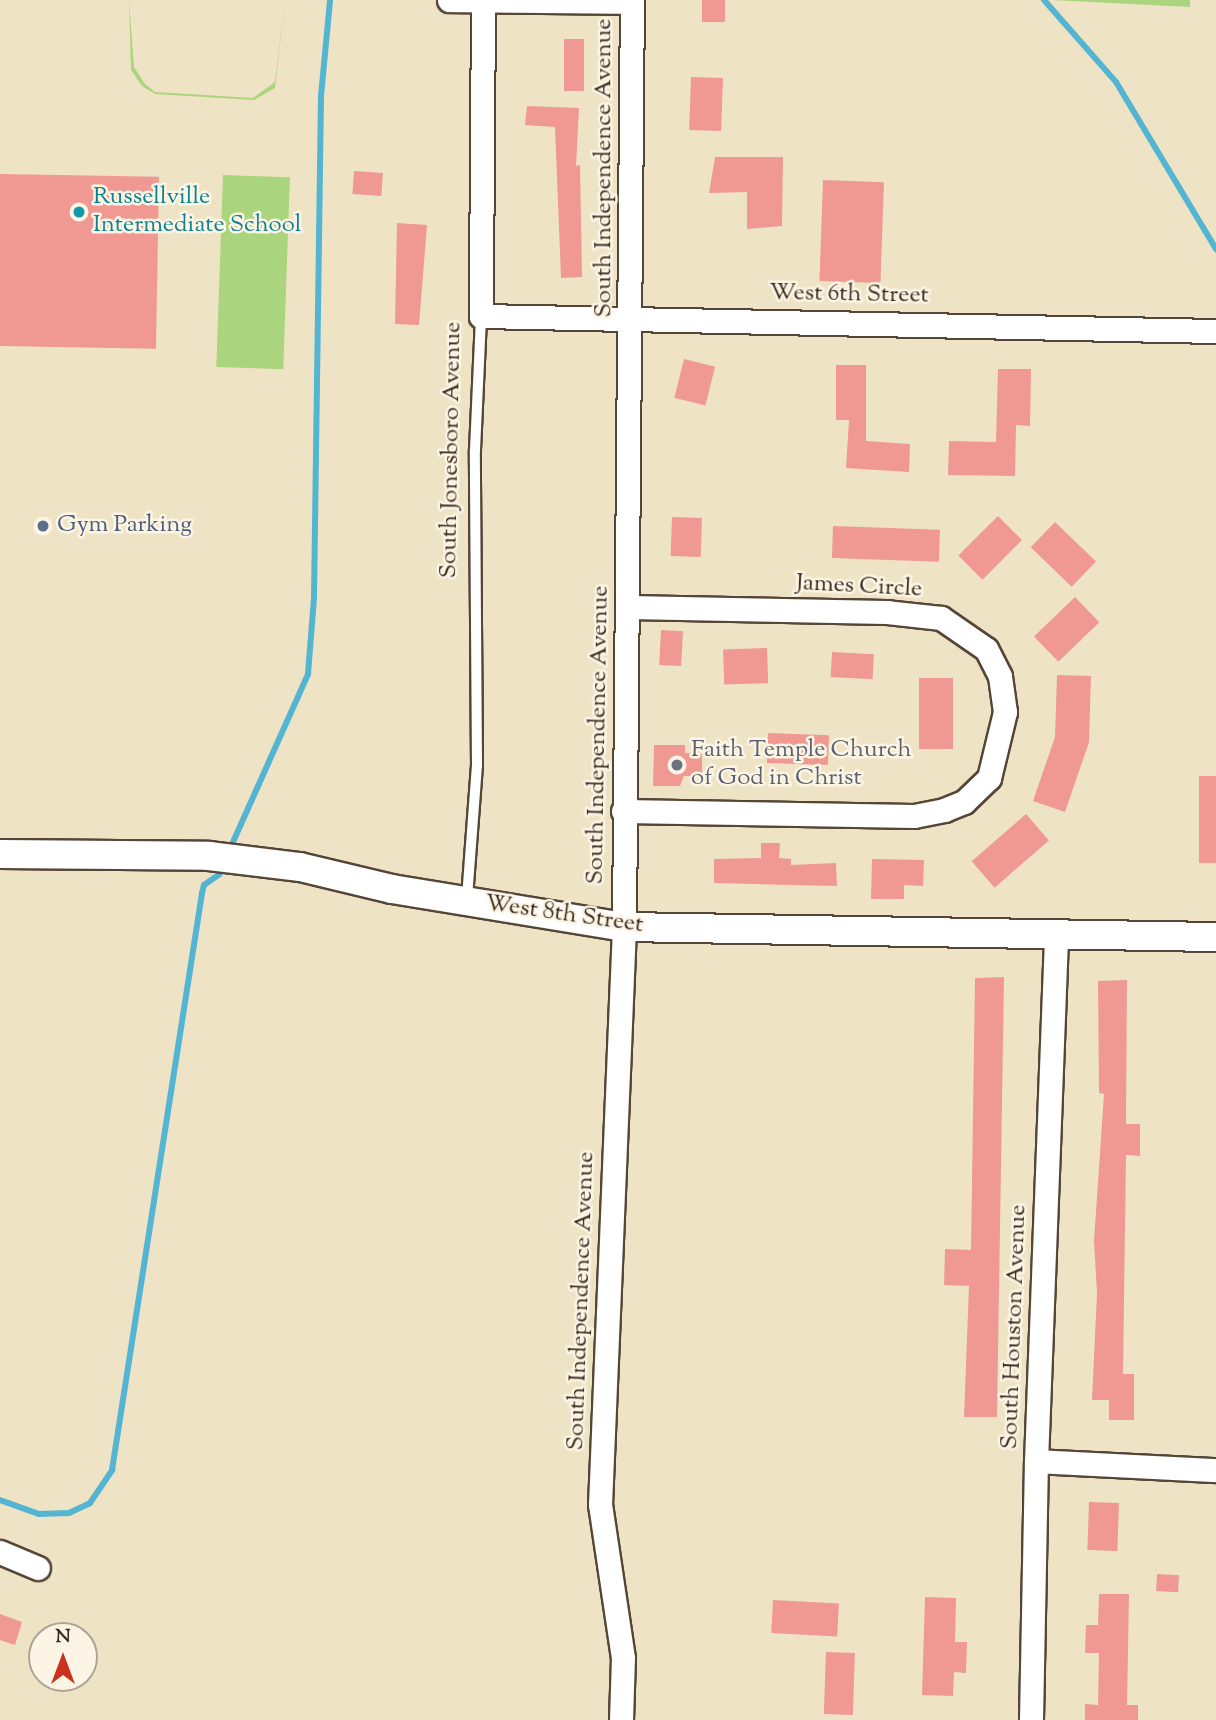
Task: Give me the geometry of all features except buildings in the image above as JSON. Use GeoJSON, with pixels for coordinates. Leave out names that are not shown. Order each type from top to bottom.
{"type":"FeatureCollection","features":[{"type":"Feature","properties":{"kind":"street"},"geometry":{"type":"LineString","coordinates":[[449,0],[632,1]]}},
{"type":"Feature","properties":{"kind":"street","name":"South Jonesboro Avenue"},"geometry":{"type":"LineString","coordinates":[[481,316],[483,1]]}},
{"type":"Feature","properties":{"kind":"street","name":"South Independence Avenue"},"geometry":{"type":"LineString","coordinates":[[621,1720],[623,1658],[600,1505],[624,927],[632,1]]}},
{"type":"Feature","properties":{"kind":"street","name":"West 6th Street"},"geometry":{"type":"LineString","coordinates":[[481,316],[630,316],[1216,331]]}},
{"type":"Feature","properties":{"kind":"street","name":"James Circle"},"geometry":{"type":"LineString","coordinates":[[623,811],[914,816],[944,810],[964,802],[989,778],[1004,712],[1000,676],[986,649],[941,618],[887,612],[627,607]]}},
{"type":"Feature","properties":{"kind":"street","name":"West 8th Street"},"geometry":{"type":"LineString","coordinates":[[0,854],[209,856],[300,867],[467,901],[624,927],[1056,937],[1216,937]]}},
{"type":"Feature","properties":{"kind":"street","name":"South Houston Avenue"},"geometry":{"type":"LineString","coordinates":[[1031,1720],[1036,1461],[1056,937]]}},
{"type":"Feature","properties":{"kind":"street"},"geometry":{"type":"LineString","coordinates":[[1036,1461],[1216,1470]]}},
{"type":"Feature","properties":{"kind":"street"},"geometry":{"type":"LineString","coordinates":[[0,1552],[38,1568]]}},
{"type":"Feature","properties":{"kind":"lane","name":"South Jonesboro Avenue"},"geometry":{"type":"LineString","coordinates":[[467,901],[477,765],[475,474],[481,316]]}},
{"type":"Feature","properties":{"kind":"green space"},"geometry":{"type":"Polygon","coordinates":[[[129,0],[134,67],[145,84],[155,92],[253,98],[275,82],[285,0],[275,88],[254,100],[155,94],[142,86],[131,70],[129,0]]]}},
{"type":"Feature","properties":{"kind":"green space"},"geometry":{"type":"Polygon","coordinates":[[[1051,0],[1190,0],[1190,7],[1051,0]]]}},
{"type":"Feature","properties":{"kind":"green space"},"geometry":{"type":"Polygon","coordinates":[[[223,175],[290,177],[283,369],[216,367],[223,175]]]}},
{"type":"Feature","properties":{"kind":"waterway"},"geometry":{"type":"LineString","coordinates":[[233,842],[308,674],[314,597],[321,96],[330,0]]}},
{"type":"Feature","properties":{"kind":"waterway"},"geometry":{"type":"LineString","coordinates":[[1044,0],[1116,82],[1216,249]]}},
{"type":"Feature","properties":{"kind":"waterway"},"geometry":{"type":"LineString","coordinates":[[0,1500],[39,1514],[69,1513],[90,1503],[112,1470],[202,893],[204,885],[220,874]]}},
{"type":"Feature","properties":{"kind":"place","name":"Russellville Intermediate School"},"geometry":{"type":"Point","coordinates":[79,212]}},
{"type":"Feature","properties":{"kind":"place","name":"Gym Parking"},"geometry":{"type":"Point","coordinates":[43,526]}},
{"type":"Feature","properties":{"kind":"place","name":"Faith Temple Church of God in Christ"},"geometry":{"type":"Point","coordinates":[677,765]}}]}
